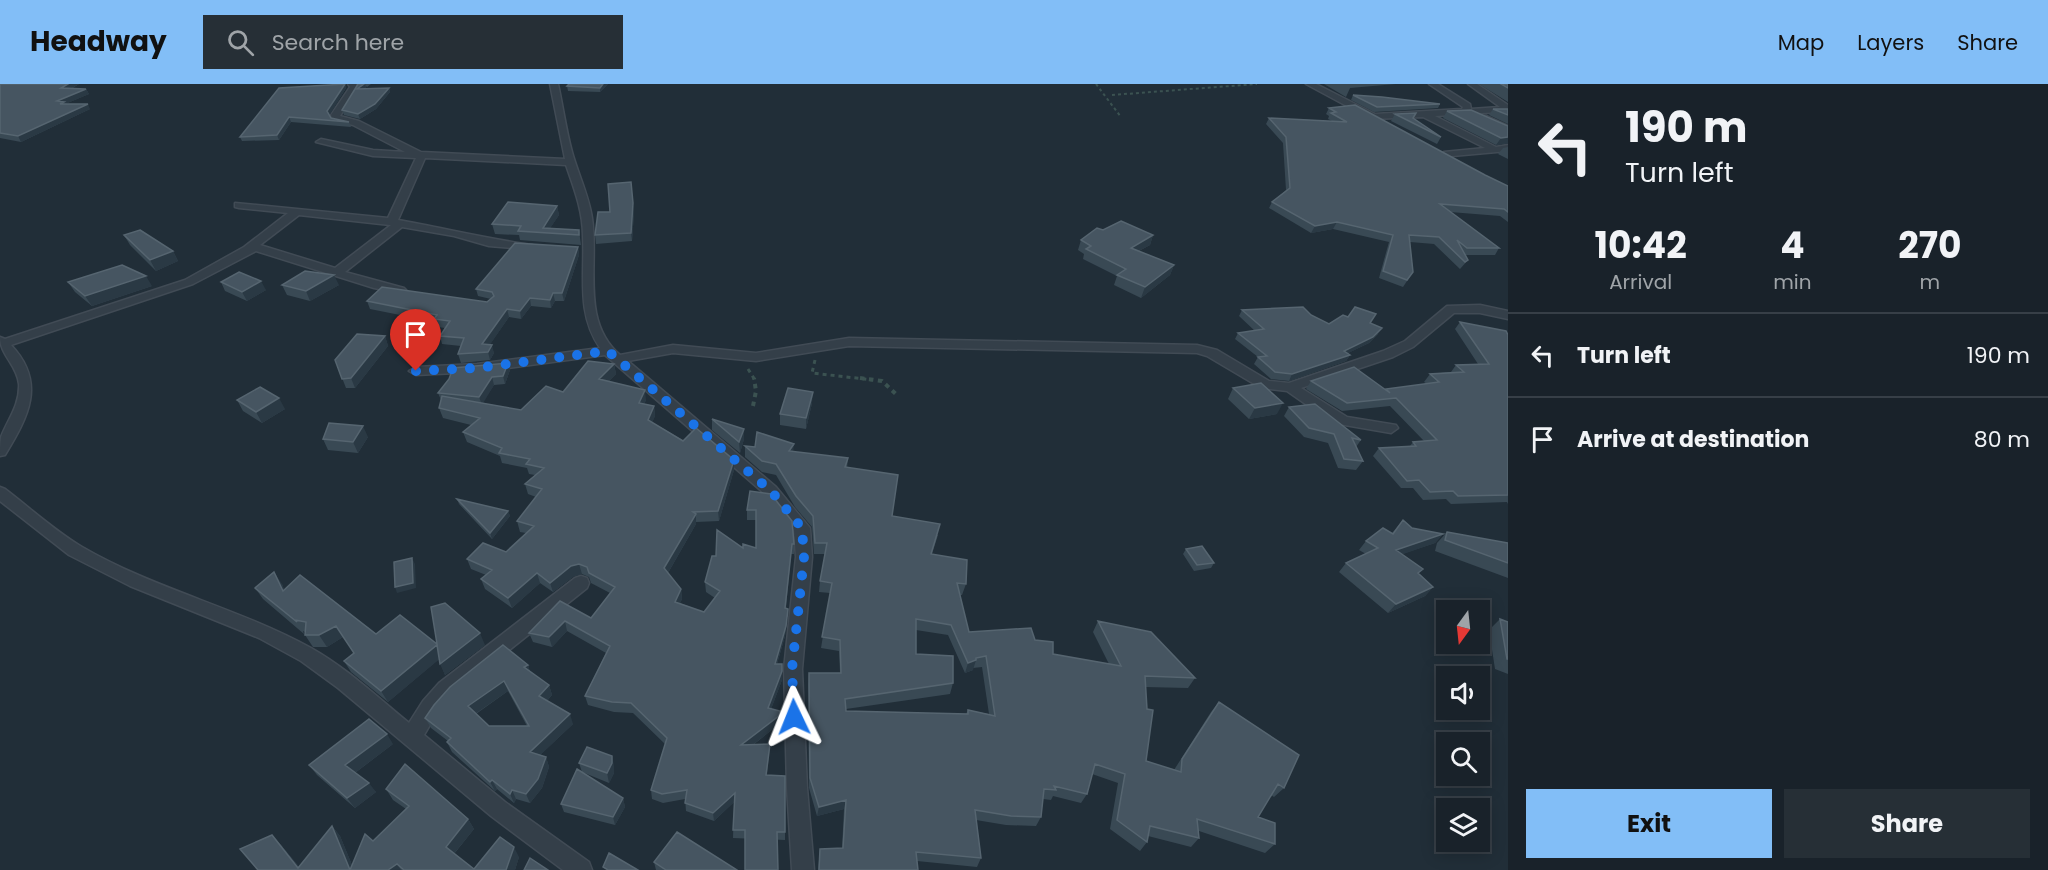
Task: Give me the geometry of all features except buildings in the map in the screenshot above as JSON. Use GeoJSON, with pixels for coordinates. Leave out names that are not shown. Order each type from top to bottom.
{"type":"FeatureCollection","features":[{"type":"Feature","properties":{"kind":"street"},"geometry":{"type":"LineString","coordinates":[[352,84],[354,88],[346,95],[335,115],[336,118],[356,123],[421,156]]}},
{"type":"Feature","properties":{"kind":"street"},"geometry":{"type":"LineString","coordinates":[[554,84],[571,162],[587,220],[584,250],[587,304],[590,319],[599,339],[613,355],[771,491],[802,528],[804,557],[792,669],[803,870]]}},
{"type":"Feature","properties":{"kind":"street"},"geometry":{"type":"LineString","coordinates":[[1310,84],[1392,127]]}},
{"type":"Feature","properties":{"kind":"street"},"geometry":{"type":"LineString","coordinates":[[1433,84],[1467,106],[1466,110]]}},
{"type":"Feature","properties":{"kind":"street"},"geometry":{"type":"LineString","coordinates":[[1374,117],[1508,109],[1472,84]]}},
{"type":"Feature","properties":{"kind":"street"},"geometry":{"type":"LineString","coordinates":[[1466,110],[1508,129]]}},
{"type":"Feature","properties":{"kind":"street"},"geometry":{"type":"LineString","coordinates":[[1422,113],[1494,150]]}},
{"type":"Feature","properties":{"kind":"street"},"geometry":{"type":"LineString","coordinates":[[321,142],[373,153],[571,162]]}},
{"type":"Feature","properties":{"kind":"street"},"geometry":{"type":"LineString","coordinates":[[1444,155],[1508,148]]}},
{"type":"Feature","properties":{"kind":"street"},"geometry":{"type":"LineString","coordinates":[[1434,149],[1462,165]]}},
{"type":"Feature","properties":{"kind":"street"},"geometry":{"type":"LineString","coordinates":[[337,272],[395,222],[421,156]]}},
{"type":"Feature","properties":{"kind":"street"},"geometry":{"type":"LineString","coordinates":[[238,205],[395,222],[456,233],[489,243],[540,248]]}},
{"type":"Feature","properties":{"kind":"street"},"geometry":{"type":"LineString","coordinates":[[0,451],[22,411],[27,392],[26,380],[15,356],[2,343],[189,282],[249,249],[296,212]]}},
{"type":"Feature","properties":{"kind":"street"},"geometry":{"type":"LineString","coordinates":[[249,249],[261,248],[378,286],[411,291]]}},
{"type":"Feature","properties":{"kind":"street"},"geometry":{"type":"LineString","coordinates":[[416,371],[477,368],[673,349],[735,356],[769,355],[849,342],[1169,347],[1197,349],[1212,353],[1266,385],[1290,387],[1388,354],[1409,344],[1451,309],[1479,309],[1508,315]]}},
{"type":"Feature","properties":{"kind":"street"},"geometry":{"type":"LineString","coordinates":[[1290,387],[1332,416],[1344,421],[1391,428]]}},
{"type":"Feature","properties":{"kind":"street"},"geometry":{"type":"LineString","coordinates":[[0,493],[75,551],[136,581],[265,633],[307,655],[345,682],[498,809],[581,870]]}},
{"type":"Feature","properties":{"kind":"street"},"geometry":{"type":"LineString","coordinates":[[411,738],[430,707],[446,689],[581,583]]}},
{"type":"Feature","properties":{"kind":"path"},"geometry":{"type":"LineString","coordinates":[[1096,84],[1121,117]]}},
{"type":"Feature","properties":{"kind":"path"},"geometry":{"type":"LineString","coordinates":[[1112,95],[1257,84]]}},
{"type":"Feature","properties":{"kind":"path"},"geometry":{"type":"LineString","coordinates":[[818,346],[812,373],[882,381],[897,395]]}},
{"type":"Feature","properties":{"kind":"path"},"geometry":{"type":"LineString","coordinates":[[735,356],[754,376],[758,390],[753,406]]}},
{"type":"Feature","properties":{"kind":"route"},"geometry":{"type":"LineString","coordinates":[[416,371],[454,371],[608,351],[771,491],[802,528],[804,557],[792,669],[794,717]]}}]}
